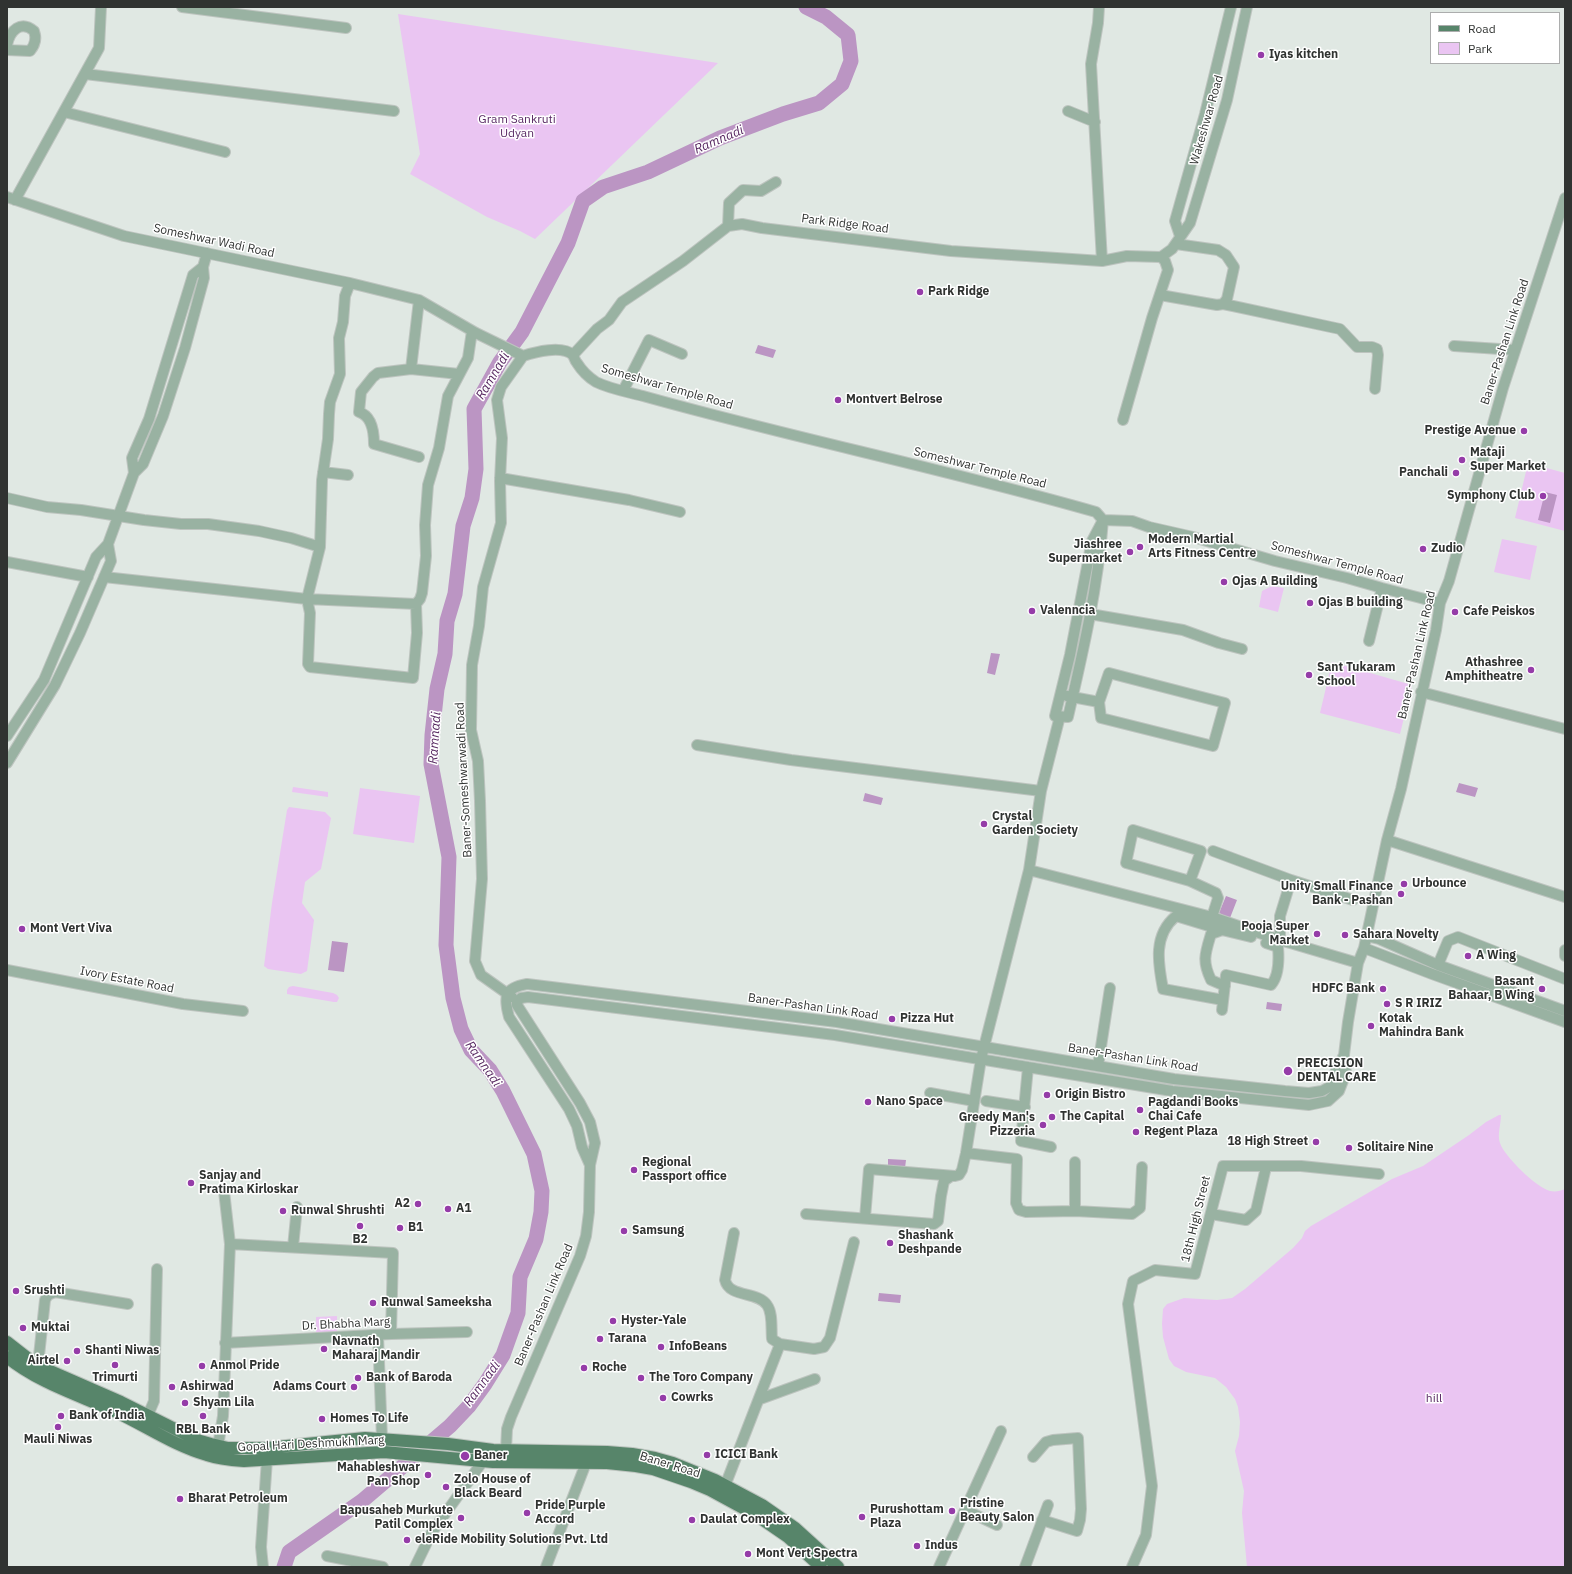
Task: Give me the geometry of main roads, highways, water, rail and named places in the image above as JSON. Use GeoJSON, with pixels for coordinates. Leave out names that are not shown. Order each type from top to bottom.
{"type":"FeatureCollection","features":[{"type":"Feature","properties":{"kind":"main road","name":"Gopal Hari Deshmukh Marg"},"geometry":{"type":"LineString","coordinates":[[7,1342],[32,1366],[45,1382],[165,1430],[218,1446],[244,1449],[365,1438],[448,1444]]}},
{"type":"Feature","properties":{"kind":"main road","name":"Gopal Hari Deshmukh Marg"},"geometry":{"type":"LineString","coordinates":[[7,1357],[148,1415],[192,1450],[208,1456],[238,1460],[384,1452],[442,1456]]}},
{"type":"Feature","properties":{"kind":"main road","name":"Baner Road"},"geometry":{"type":"LineString","coordinates":[[448,1444],[493,1450],[607,1452],[632,1454],[673,1463],[715,1480],[723,1491],[779,1530],[798,1545],[821,1567]]}},
{"type":"Feature","properties":{"kind":"main road","name":"Baner Road"},"geometry":{"type":"LineString","coordinates":[[442,1456],[483,1461],[630,1465],[652,1469],[762,1505],[806,1537],[838,1567]]}},
{"type":"Feature","properties":{"kind":"waterway","name":"Ramnadi"},"geometry":{"type":"LineString","coordinates":[[284,1567],[289,1552],[362,1501],[450,1426],[469,1406],[485,1384],[503,1355],[518,1313],[520,1277],[536,1239],[541,1212],[542,1191],[534,1154],[503,1091],[490,1070],[471,1050],[461,1029],[453,998],[446,945],[449,857],[431,764],[432,735],[437,689],[445,654],[447,621],[455,594],[463,526],[472,498],[476,469],[474,409],[500,362],[522,332],[568,243],[583,201],[603,187],[648,172],[720,138],[783,114],[819,103],[842,84],[851,61],[848,35],[826,17],[806,7]]}},
{"type":"Feature","properties":{"kind":"place","name":"Iyas kitchen"},"geometry":{"type":"Point","coordinates":[1261,55]}},
{"type":"Feature","properties":{"kind":"place","name":"Park Ridge"},"geometry":{"type":"Point","coordinates":[920,292]}},
{"type":"Feature","properties":{"kind":"place","name":"Montvert Belrose"},"geometry":{"type":"Point","coordinates":[838,400]}},
{"type":"Feature","properties":{"kind":"place","name":"Prestige Avenue"},"geometry":{"type":"Point","coordinates":[1524,431]}},
{"type":"Feature","properties":{"kind":"place","name":"Mataji Super Market"},"geometry":{"type":"Point","coordinates":[1462,460]}},
{"type":"Feature","properties":{"kind":"place","name":"Panchali"},"geometry":{"type":"Point","coordinates":[1456,473]}},
{"type":"Feature","properties":{"kind":"place","name":"Symphony Club"},"geometry":{"type":"Point","coordinates":[1543,496]}},
{"type":"Feature","properties":{"kind":"place","name":"Modern Martial Arts Fitness Centre"},"geometry":{"type":"Point","coordinates":[1140,547]}},
{"type":"Feature","properties":{"kind":"place","name":"Zudio"},"geometry":{"type":"Point","coordinates":[1423,549]}},
{"type":"Feature","properties":{"kind":"place","name":"Jiashree Supermarket"},"geometry":{"type":"Point","coordinates":[1130,552]}},
{"type":"Feature","properties":{"kind":"place","name":"Ojas A Building"},"geometry":{"type":"Point","coordinates":[1224,582]}},
{"type":"Feature","properties":{"kind":"place","name":"Ojas B building"},"geometry":{"type":"Point","coordinates":[1310,603]}},
{"type":"Feature","properties":{"kind":"place","name":"Valenncia"},"geometry":{"type":"Point","coordinates":[1032,611]}},
{"type":"Feature","properties":{"kind":"place","name":"Cafe Peiskos"},"geometry":{"type":"Point","coordinates":[1455,612]}},
{"type":"Feature","properties":{"kind":"place","name":"Athashree Amphitheatre"},"geometry":{"type":"Point","coordinates":[1531,670]}},
{"type":"Feature","properties":{"kind":"place","name":"Sant Tukaram School"},"geometry":{"type":"Point","coordinates":[1309,675]}},
{"type":"Feature","properties":{"kind":"place","name":"Crystal Garden Society"},"geometry":{"type":"Point","coordinates":[984,824]}},
{"type":"Feature","properties":{"kind":"place","name":"Urbounce"},"geometry":{"type":"Point","coordinates":[1404,884]}},
{"type":"Feature","properties":{"kind":"place","name":"Unity Small Finance Bank - Pashan"},"geometry":{"type":"Point","coordinates":[1401,894]}},
{"type":"Feature","properties":{"kind":"place","name":"Mont Vert Viva"},"geometry":{"type":"Point","coordinates":[22,929]}},
{"type":"Feature","properties":{"kind":"place","name":"Pooja Super Market"},"geometry":{"type":"Point","coordinates":[1317,934]}},
{"type":"Feature","properties":{"kind":"place","name":"Sahara Novelty"},"geometry":{"type":"Point","coordinates":[1345,935]}},
{"type":"Feature","properties":{"kind":"place","name":"A Wing"},"geometry":{"type":"Point","coordinates":[1468,956]}},
{"type":"Feature","properties":{"kind":"place","name":"HDFC Bank"},"geometry":{"type":"Point","coordinates":[1383,989]}},
{"type":"Feature","properties":{"kind":"place","name":"Basant Bahaar, B Wing"},"geometry":{"type":"Point","coordinates":[1542,989]}},
{"type":"Feature","properties":{"kind":"place","name":"S R IRIZ"},"geometry":{"type":"Point","coordinates":[1387,1004]}},
{"type":"Feature","properties":{"kind":"place","name":"Pizza Hut"},"geometry":{"type":"Point","coordinates":[892,1019]}},
{"type":"Feature","properties":{"kind":"place","name":"Kotak Mahindra Bank"},"geometry":{"type":"Point","coordinates":[1371,1026]}},
{"type":"Feature","properties":{"kind":"place","name":"PRECISION DENTAL CARE"},"geometry":{"type":"Point","coordinates":[1288,1071]}},
{"type":"Feature","properties":{"kind":"place","name":"Origin Bistro"},"geometry":{"type":"Point","coordinates":[1047,1095]}},
{"type":"Feature","properties":{"kind":"place","name":"Nano Space"},"geometry":{"type":"Point","coordinates":[868,1102]}},
{"type":"Feature","properties":{"kind":"place","name":"Pagdandi Books Chai Cafe"},"geometry":{"type":"Point","coordinates":[1140,1110]}},
{"type":"Feature","properties":{"kind":"place","name":"The Capital"},"geometry":{"type":"Point","coordinates":[1052,1117]}},
{"type":"Feature","properties":{"kind":"place","name":"Greedy Man's Pizzeria"},"geometry":{"type":"Point","coordinates":[1043,1125]}},
{"type":"Feature","properties":{"kind":"place","name":"Regent Plaza"},"geometry":{"type":"Point","coordinates":[1136,1132]}},
{"type":"Feature","properties":{"kind":"place","name":"18 High Street"},"geometry":{"type":"Point","coordinates":[1316,1142]}},
{"type":"Feature","properties":{"kind":"place","name":"Solitaire Nine"},"geometry":{"type":"Point","coordinates":[1349,1148]}},
{"type":"Feature","properties":{"kind":"place","name":"Regional Passport office"},"geometry":{"type":"Point","coordinates":[634,1170]}},
{"type":"Feature","properties":{"kind":"place","name":"Sanjay and Pratima Kirloskar"},"geometry":{"type":"Point","coordinates":[191,1183]}},
{"type":"Feature","properties":{"kind":"place","name":"A2"},"geometry":{"type":"Point","coordinates":[418,1204]}},
{"type":"Feature","properties":{"kind":"place","name":"A1"},"geometry":{"type":"Point","coordinates":[448,1209]}},
{"type":"Feature","properties":{"kind":"place","name":"Runwal Shrushti"},"geometry":{"type":"Point","coordinates":[283,1211]}},
{"type":"Feature","properties":{"kind":"place","name":"B2"},"geometry":{"type":"Point","coordinates":[360,1226]}},
{"type":"Feature","properties":{"kind":"place","name":"B1"},"geometry":{"type":"Point","coordinates":[400,1228]}},
{"type":"Feature","properties":{"kind":"place","name":"Samsung"},"geometry":{"type":"Point","coordinates":[624,1231]}},
{"type":"Feature","properties":{"kind":"place","name":"Shashank Deshpande"},"geometry":{"type":"Point","coordinates":[890,1243]}},
{"type":"Feature","properties":{"kind":"place","name":"Srushti"},"geometry":{"type":"Point","coordinates":[16,1291]}},
{"type":"Feature","properties":{"kind":"place","name":"Runwal Sameeksha"},"geometry":{"type":"Point","coordinates":[373,1303]}},
{"type":"Feature","properties":{"kind":"place","name":"Hyster-Yale"},"geometry":{"type":"Point","coordinates":[613,1321]}},
{"type":"Feature","properties":{"kind":"place","name":"Muktai"},"geometry":{"type":"Point","coordinates":[23,1328]}},
{"type":"Feature","properties":{"kind":"place","name":"Tarana"},"geometry":{"type":"Point","coordinates":[600,1339]}},
{"type":"Feature","properties":{"kind":"place","name":"InfoBeans"},"geometry":{"type":"Point","coordinates":[661,1347]}},
{"type":"Feature","properties":{"kind":"place","name":"Navnath Maharaj Mandir"},"geometry":{"type":"Point","coordinates":[324,1349]}},
{"type":"Feature","properties":{"kind":"place","name":"Shanti Niwas"},"geometry":{"type":"Point","coordinates":[77,1351]}},
{"type":"Feature","properties":{"kind":"place","name":"Airtel"},"geometry":{"type":"Point","coordinates":[67,1361]}},
{"type":"Feature","properties":{"kind":"place","name":"Trimurti"},"geometry":{"type":"Point","coordinates":[115,1365]}},
{"type":"Feature","properties":{"kind":"place","name":"Anmol Pride"},"geometry":{"type":"Point","coordinates":[202,1366]}},
{"type":"Feature","properties":{"kind":"place","name":"Roche"},"geometry":{"type":"Point","coordinates":[584,1368]}},
{"type":"Feature","properties":{"kind":"place","name":"Bank of Baroda"},"geometry":{"type":"Point","coordinates":[358,1378]}},
{"type":"Feature","properties":{"kind":"place","name":"The Toro Company"},"geometry":{"type":"Point","coordinates":[641,1378]}},
{"type":"Feature","properties":{"kind":"place","name":"Ashirwad"},"geometry":{"type":"Point","coordinates":[172,1387]}},
{"type":"Feature","properties":{"kind":"place","name":"Adams Court"},"geometry":{"type":"Point","coordinates":[354,1387]}},
{"type":"Feature","properties":{"kind":"place","name":"Cowrks"},"geometry":{"type":"Point","coordinates":[663,1398]}},
{"type":"Feature","properties":{"kind":"place","name":"Shyam Lila"},"geometry":{"type":"Point","coordinates":[185,1403]}},
{"type":"Feature","properties":{"kind":"place","name":"Bank of India"},"geometry":{"type":"Point","coordinates":[61,1416]}},
{"type":"Feature","properties":{"kind":"place","name":"RBL Bank"},"geometry":{"type":"Point","coordinates":[203,1416]}},
{"type":"Feature","properties":{"kind":"place","name":"Homes To Life"},"geometry":{"type":"Point","coordinates":[322,1419]}},
{"type":"Feature","properties":{"kind":"place","name":"Mauli Niwas"},"geometry":{"type":"Point","coordinates":[58,1427]}},
{"type":"Feature","properties":{"kind":"place","name":"ICICI Bank"},"geometry":{"type":"Point","coordinates":[707,1455]}},
{"type":"Feature","properties":{"kind":"place","name":"Baner"},"geometry":{"type":"Point","coordinates":[465,1456]}},
{"type":"Feature","properties":{"kind":"place","name":"Mahableshwar Pan Shop"},"geometry":{"type":"Point","coordinates":[428,1475]}},
{"type":"Feature","properties":{"kind":"place","name":"Zolo House of Black Beard"},"geometry":{"type":"Point","coordinates":[446,1487]}},
{"type":"Feature","properties":{"kind":"place","name":"Bharat Petroleum"},"geometry":{"type":"Point","coordinates":[180,1499]}},
{"type":"Feature","properties":{"kind":"place","name":"Pristine Beauty Salon"},"geometry":{"type":"Point","coordinates":[952,1511]}},
{"type":"Feature","properties":{"kind":"place","name":"Pride Purple Accord"},"geometry":{"type":"Point","coordinates":[527,1513]}},
{"type":"Feature","properties":{"kind":"place","name":"Purushottam Plaza"},"geometry":{"type":"Point","coordinates":[862,1517]}},
{"type":"Feature","properties":{"kind":"place","name":"Bapusaheb Murkute Patil Complex"},"geometry":{"type":"Point","coordinates":[461,1518]}},
{"type":"Feature","properties":{"kind":"place","name":"Daulat Complex"},"geometry":{"type":"Point","coordinates":[692,1520]}},
{"type":"Feature","properties":{"kind":"place","name":"eleRide Mobility Solutions Pvt. Ltd"},"geometry":{"type":"Point","coordinates":[407,1540]}},
{"type":"Feature","properties":{"kind":"place","name":"Indus"},"geometry":{"type":"Point","coordinates":[917,1546]}},
{"type":"Feature","properties":{"kind":"place","name":"Mont Vert Spectra"},"geometry":{"type":"Point","coordinates":[748,1554]}},
{"type":"Feature","properties":{"kind":"park label","name":"Gram Sankruti Udyan"},"geometry":{"type":"Point","coordinates":[517,127]}},
{"type":"Feature","properties":{"kind":"park label","name":"hill"},"geometry":{"type":"Point","coordinates":[1434,1399]}}]}
